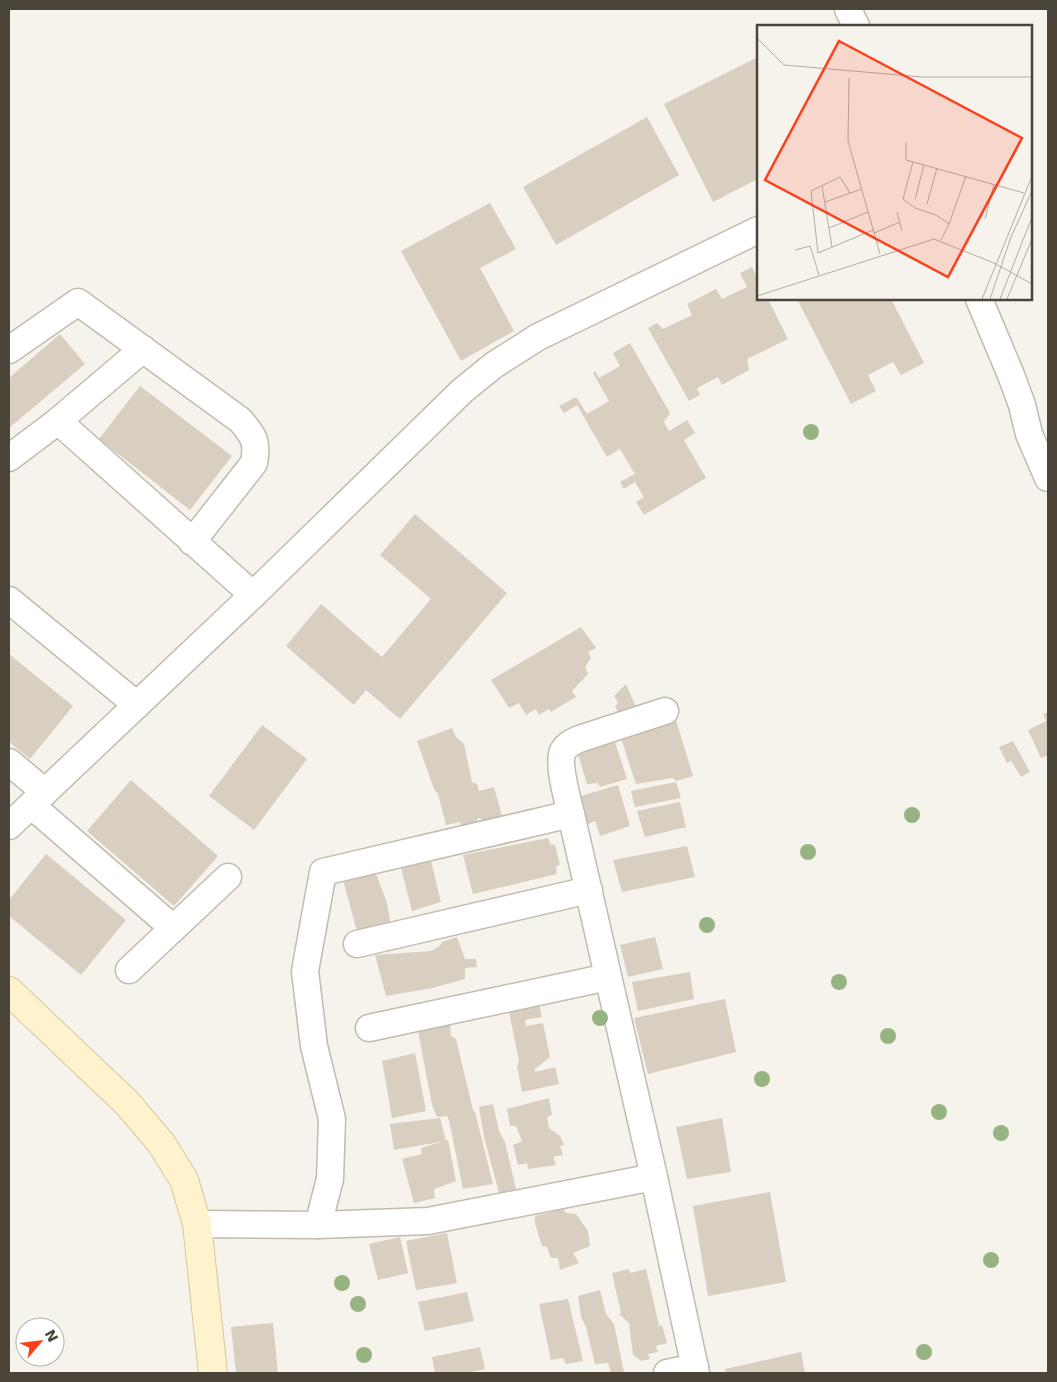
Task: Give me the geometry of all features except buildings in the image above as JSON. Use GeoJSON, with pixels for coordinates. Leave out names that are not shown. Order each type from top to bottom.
{"type":"FeatureCollection","features":[{"type":"Feature","properties":{"kind":"street"},"geometry":{"type":"LineString","coordinates":[[848,9],[856,25]]}},
{"type":"Feature","properties":{"kind":"street"},"geometry":{"type":"LineString","coordinates":[[9,826],[253,595],[462,391],[494,365],[538,337],[757,230]]}},
{"type":"Feature","properties":{"kind":"street"},"geometry":{"type":"LineString","coordinates":[[980,300],[1022,405],[1029,434],[1048,478]]}},
{"type":"Feature","properties":{"kind":"street"},"geometry":{"type":"LineString","coordinates":[[9,350],[78,302],[240,420],[252,434],[257,448],[254,463],[192,542]]}},
{"type":"Feature","properties":{"kind":"street"},"geometry":{"type":"LineString","coordinates":[[9,458],[58,421],[143,349]]}},
{"type":"Feature","properties":{"kind":"street"},"geometry":{"type":"LineString","coordinates":[[58,421],[253,595]]}},
{"type":"Feature","properties":{"kind":"street"},"geometry":{"type":"LineString","coordinates":[[9,600],[137,705]]}},
{"type":"Feature","properties":{"kind":"street"},"geometry":{"type":"LineString","coordinates":[[665,711],[579,738],[569,743],[562,752],[562,766],[571,814],[654,1177],[695,1370],[668,1373]]}},
{"type":"Feature","properties":{"kind":"street"},"geometry":{"type":"LineString","coordinates":[[9,762],[38,798],[173,928]]}},
{"type":"Feature","properties":{"kind":"street"},"geometry":{"type":"LineString","coordinates":[[318,1225],[330,1179],[332,1118],[314,1046],[305,971],[323,872],[571,814]]}},
{"type":"Feature","properties":{"kind":"street"},"geometry":{"type":"LineString","coordinates":[[130,970],[228,877]]}},
{"type":"Feature","properties":{"kind":"street"},"geometry":{"type":"LineString","coordinates":[[357,944],[589,890]]}},
{"type":"Feature","properties":{"kind":"street"},"geometry":{"type":"LineString","coordinates":[[369,1028],[608,977]]}},
{"type":"Feature","properties":{"kind":"street"},"geometry":{"type":"LineString","coordinates":[[9,992],[127,1103],[161,1143],[184,1180],[197,1224],[213,1373]]}},
{"type":"Feature","properties":{"kind":"street"},"geometry":{"type":"LineString","coordinates":[[197,1224],[318,1225],[428,1221],[654,1177]]}}]}
